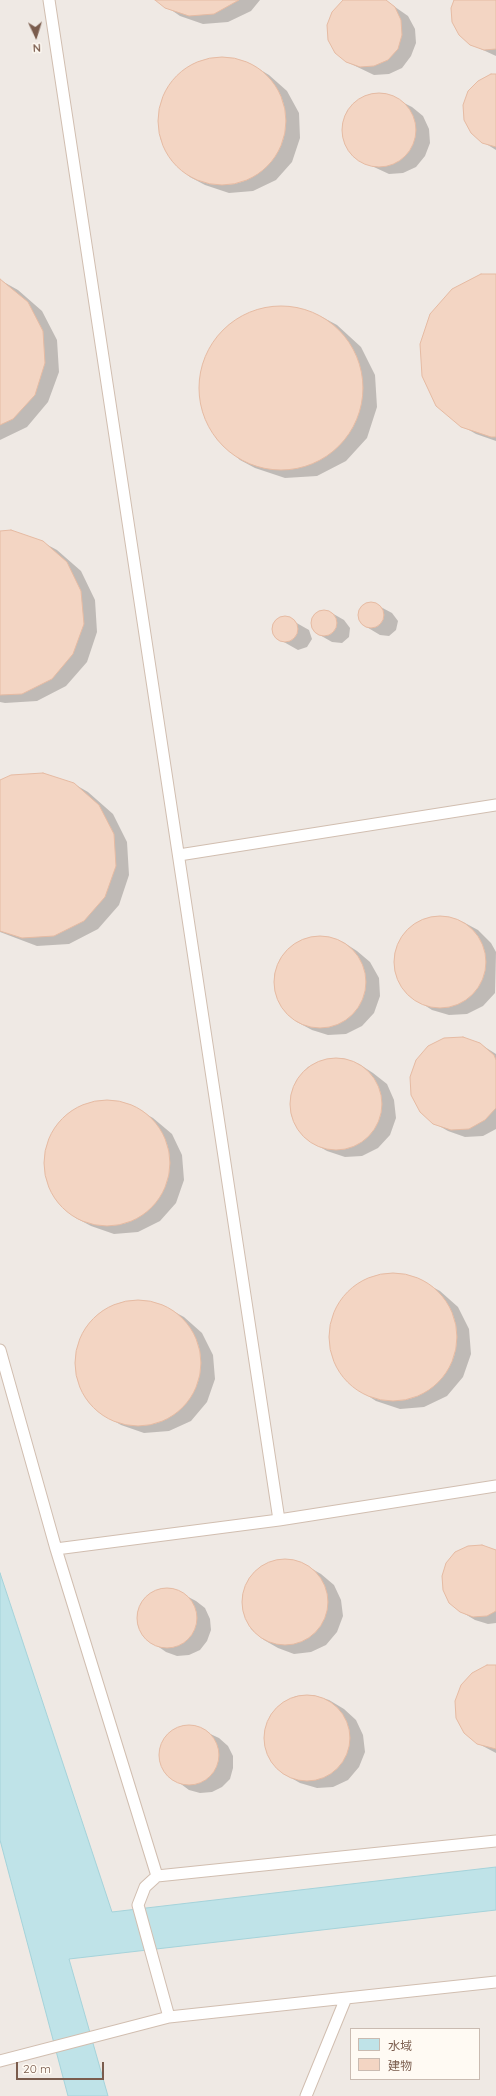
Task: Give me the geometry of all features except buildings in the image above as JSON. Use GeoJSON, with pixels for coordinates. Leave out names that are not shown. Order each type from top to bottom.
{"type":"FeatureCollection","features":[{"type":"Feature","properties":{"kind":"lane"},"geometry":{"type":"LineString","coordinates":[[49,0],[279,1520]]}},
{"type":"Feature","properties":{"kind":"lane"},"geometry":{"type":"LineString","coordinates":[[179,855],[496,805]]}},
{"type":"Feature","properties":{"kind":"lane"},"geometry":{"type":"LineString","coordinates":[[0,1350],[56,1549],[157,1876]]}},
{"type":"Feature","properties":{"kind":"lane"},"geometry":{"type":"LineString","coordinates":[[56,1549],[279,1520],[496,1486]]}},
{"type":"Feature","properties":{"kind":"lane"},"geometry":{"type":"LineString","coordinates":[[168,2017],[138,1905],[145,1887],[157,1876],[496,1841]]}},
{"type":"Feature","properties":{"kind":"lane"},"geometry":{"type":"LineString","coordinates":[[0,2061],[113,2030],[168,2017],[496,1982]]}},
{"type":"Feature","properties":{"kind":"lane"},"geometry":{"type":"LineString","coordinates":[[306,2096],[346,1998]]}},
{"type":"Feature","properties":{"kind":"shaded area"},"geometry":{"type":"Polygon","coordinates":[[[0,0],[496,0],[496,2096],[0,2096],[0,0]]]}},
{"type":"Feature","properties":{"kind":"water"},"geometry":{"type":"Polygon","coordinates":[[[0,1573],[112,1912],[496,1867],[496,1910],[69,1959],[108,2096],[68,2096],[0,1840],[0,1573]]]}}]}
